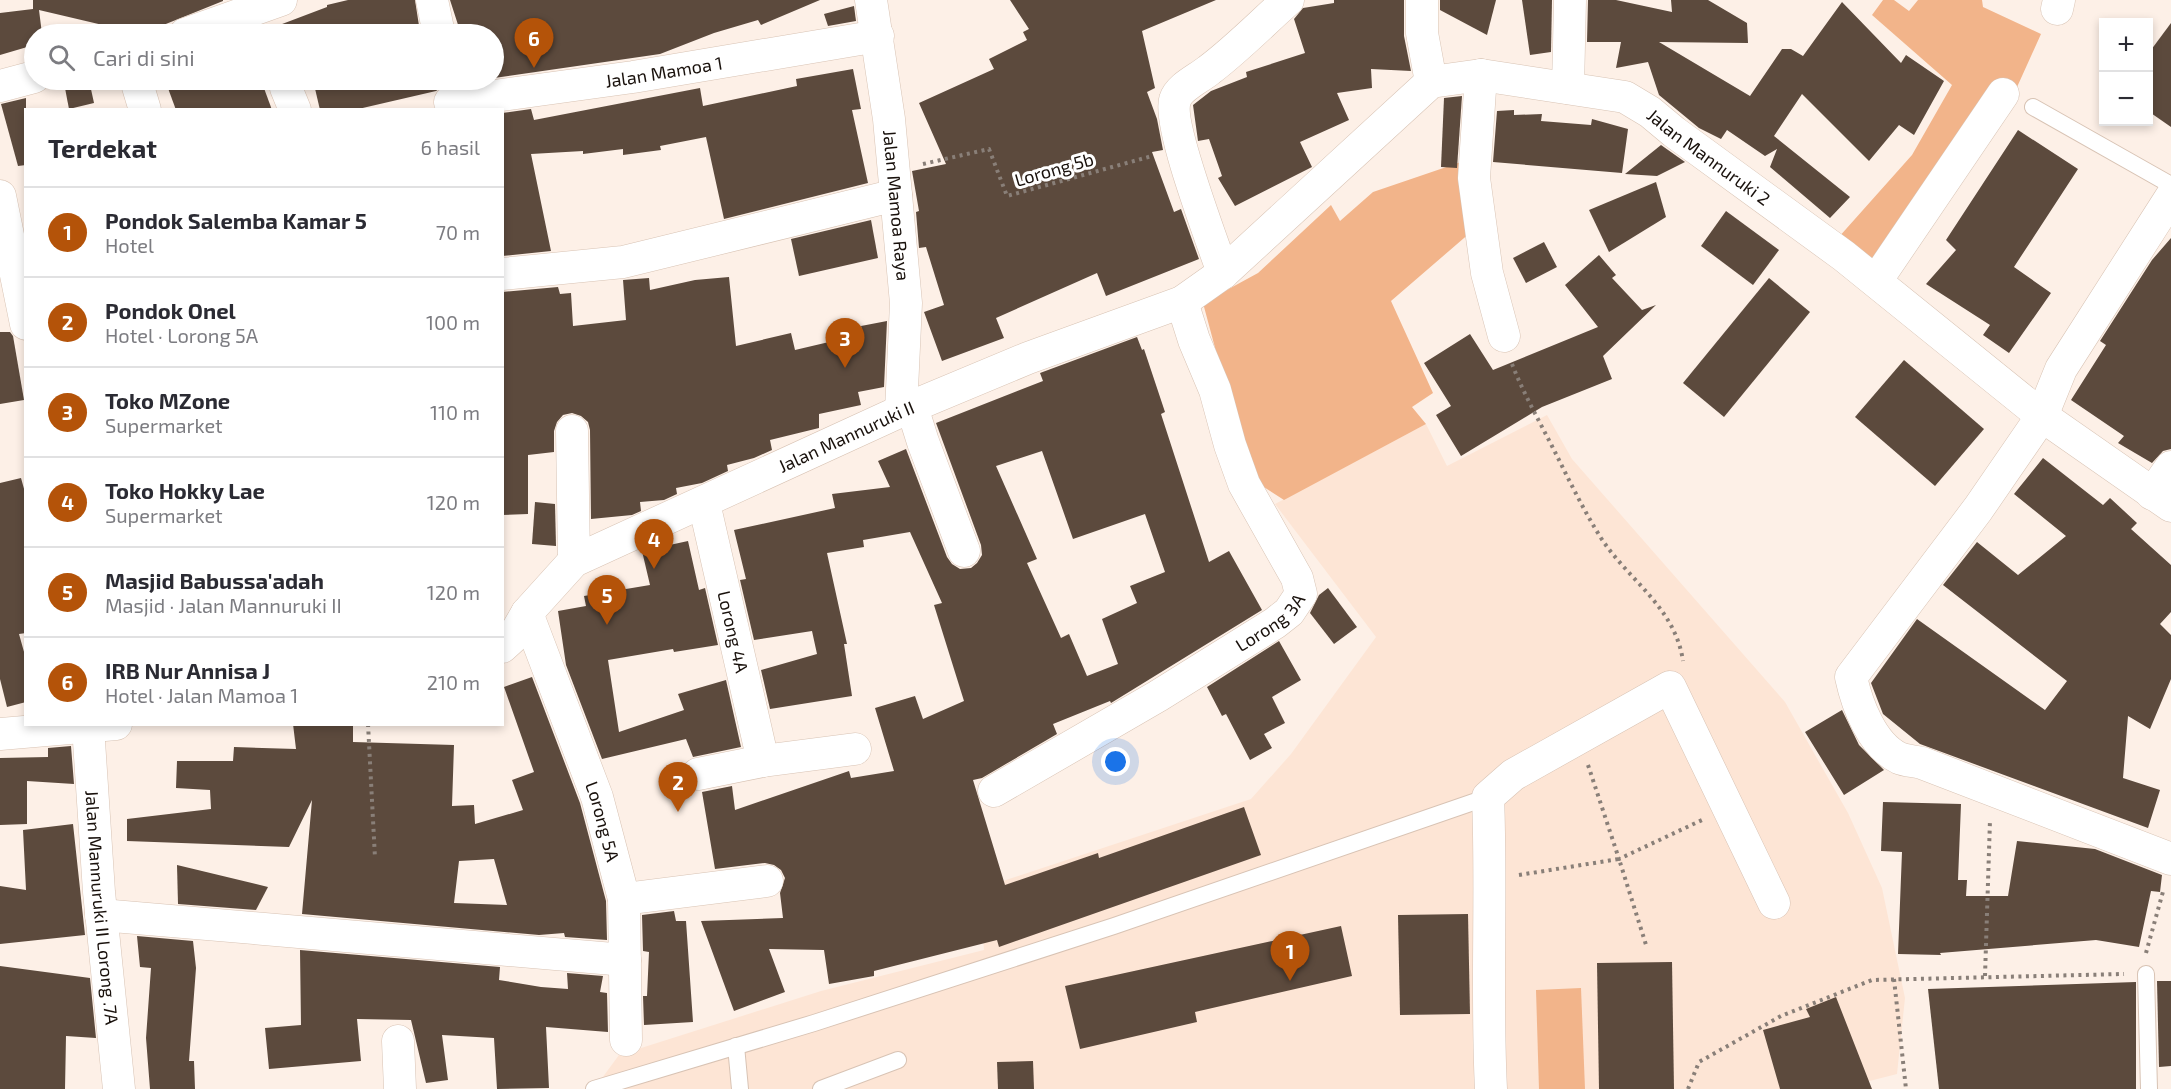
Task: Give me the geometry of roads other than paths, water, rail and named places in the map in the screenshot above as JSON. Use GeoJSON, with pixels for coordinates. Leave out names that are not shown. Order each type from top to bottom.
{"type":"FeatureCollection","features":[{"type":"Feature","properties":{"kind":"street"},"geometry":{"type":"LineString","coordinates":[[213,24],[281,0]]}},
{"type":"Feature","properties":{"kind":"street"},"geometry":{"type":"LineString","coordinates":[[432,0],[437,24]]}},
{"type":"Feature","properties":{"kind":"street","name":"Jalan Mamoa Raya"},"geometry":{"type":"LineString","coordinates":[[871,0],[889,119],[906,303],[907,409]]}},
{"type":"Feature","properties":{"kind":"street"},"geometry":{"type":"LineString","coordinates":[[1288,0],[1210,70],[1180,91],[1175,100],[1173,113],[1182,148],[1223,273],[1431,82],[1422,33],[1422,0]]}},
{"type":"Feature","properties":{"kind":"street"},"geometry":{"type":"LineString","coordinates":[[1568,88],[1570,0]]}},
{"type":"Feature","properties":{"kind":"street","name":"Jalan Mamoa 1"},"geometry":{"type":"LineString","coordinates":[[449,97],[633,78],[878,36]]}},
{"type":"Feature","properties":{"kind":"street"},"geometry":{"type":"LineString","coordinates":[[1481,75],[1475,189],[1487,273],[1504,336]]}},
{"type":"Feature","properties":{"kind":"street","name":"Jalan Mannuruki 2"},"geometry":{"type":"LineString","coordinates":[[1431,82],[1481,75],[1625,97],[1650,112],[1876,281],[2042,416],[2162,500]]}},
{"type":"Feature","properties":{"kind":"street"},"geometry":{"type":"LineString","coordinates":[[0,86],[24,80]]}},
{"type":"Feature","properties":{"kind":"street"},"geometry":{"type":"LineString","coordinates":[[139,90],[144,108]]}},
{"type":"Feature","properties":{"kind":"street"},"geometry":{"type":"LineString","coordinates":[[1876,281],[2002,94]]}},
{"type":"Feature","properties":{"kind":"street"},"geometry":{"type":"LineString","coordinates":[[504,274],[623,262],[894,183]]}},
{"type":"Feature","properties":{"kind":"street"},"geometry":{"type":"LineString","coordinates":[[0,196],[24,312]]}},
{"type":"Feature","properties":{"kind":"street"},"geometry":{"type":"LineString","coordinates":[[2168,872],[1991,790],[1922,763],[1900,759],[1885,748],[1860,708],[1851,677],[1978,509],[2042,416],[2061,369],[2171,197]]}},
{"type":"Feature","properties":{"kind":"street","name":"Jalan Mannuruki II"},"geometry":{"type":"LineString","coordinates":[[504,645],[513,637],[527,613],[574,561],[907,409],[1028,358],[1182,302],[1223,273]]}},
{"type":"Feature","properties":{"kind":"street","name":"Lorong 3A"},"geometry":{"type":"LineString","coordinates":[[994,791],[1158,696],[1275,623],[1289,612],[1301,594],[1297,578],[1244,484],[1215,390],[1194,340],[1182,302]]}},
{"type":"Feature","properties":{"kind":"street"},"geometry":{"type":"LineString","coordinates":[[907,409],[964,551]]}},
{"type":"Feature","properties":{"kind":"street"},"geometry":{"type":"LineString","coordinates":[[572,431],[574,561]]}},
{"type":"Feature","properties":{"kind":"street"},"geometry":{"type":"LineString","coordinates":[[2162,500],[2171,467]]}},
{"type":"Feature","properties":{"kind":"street","name":"Lorong 4A"},"geometry":{"type":"LineString","coordinates":[[704,502],[763,761]]}},
{"type":"Feature","properties":{"kind":"street","name":"Lorong 5A"},"geometry":{"type":"LineString","coordinates":[[527,613],[597,797],[624,899],[626,1040]]}},
{"type":"Feature","properties":{"kind":"street"},"geometry":{"type":"LineString","coordinates":[[1491,1089],[1489,1044],[1492,879],[1488,797],[1513,775],[1670,687],[1730,806],[1774,903]]}},
{"type":"Feature","properties":{"kind":"street"},"geometry":{"type":"LineString","coordinates":[[0,734],[88,726]]}},
{"type":"Feature","properties":{"kind":"street","name":"Jalan Mannuruki II Lorong .7A"},"geometry":{"type":"LineString","coordinates":[[99,726],[101,915],[119,1089]]}},
{"type":"Feature","properties":{"kind":"street"},"geometry":{"type":"LineString","coordinates":[[698,774],[763,761],[855,748]]}},
{"type":"Feature","properties":{"kind":"street"},"geometry":{"type":"LineString","coordinates":[[624,899],[767,881]]}},
{"type":"Feature","properties":{"kind":"street"},"geometry":{"type":"LineString","coordinates":[[101,915],[625,960]]}},
{"type":"Feature","properties":{"kind":"street"},"geometry":{"type":"LineString","coordinates":[[398,1041],[400,1089]]}},
{"type":"Feature","properties":{"kind":"lane"},"geometry":{"type":"LineString","coordinates":[[2033,107],[2171,185]]}},
{"type":"Feature","properties":{"kind":"lane"},"geometry":{"type":"LineString","coordinates":[[594,1089],[1114,926],[1488,797]]}},
{"type":"Feature","properties":{"kind":"lane"},"geometry":{"type":"LineString","coordinates":[[2146,974],[2149,1089]]}},
{"type":"Feature","properties":{"kind":"lane"},"geometry":{"type":"LineString","coordinates":[[736,1046],[740,1089]]}},
{"type":"Feature","properties":{"kind":"lane"},"geometry":{"type":"LineString","coordinates":[[821,1089],[897,1060]]}},
{"type":"Feature","properties":{"kind":"place","name":"IRB Nur Annisa J"},"geometry":{"type":"Point","coordinates":[534,68]}},
{"type":"Feature","properties":{"kind":"place","name":"Toko MZone"},"geometry":{"type":"Point","coordinates":[845,368]}},
{"type":"Feature","properties":{"kind":"place","name":"Toko Hokky Lae"},"geometry":{"type":"Point","coordinates":[654,569]}},
{"type":"Feature","properties":{"kind":"place","name":"Masjid Babussa'adah"},"geometry":{"type":"Point","coordinates":[607,625]}},
{"type":"Feature","properties":{"kind":"place","name":"Pondok Onel"},"geometry":{"type":"Point","coordinates":[678,812]}},
{"type":"Feature","properties":{"kind":"place","name":"Pondok Salemba Kamar 5"},"geometry":{"type":"Point","coordinates":[1290,981]}}]}
